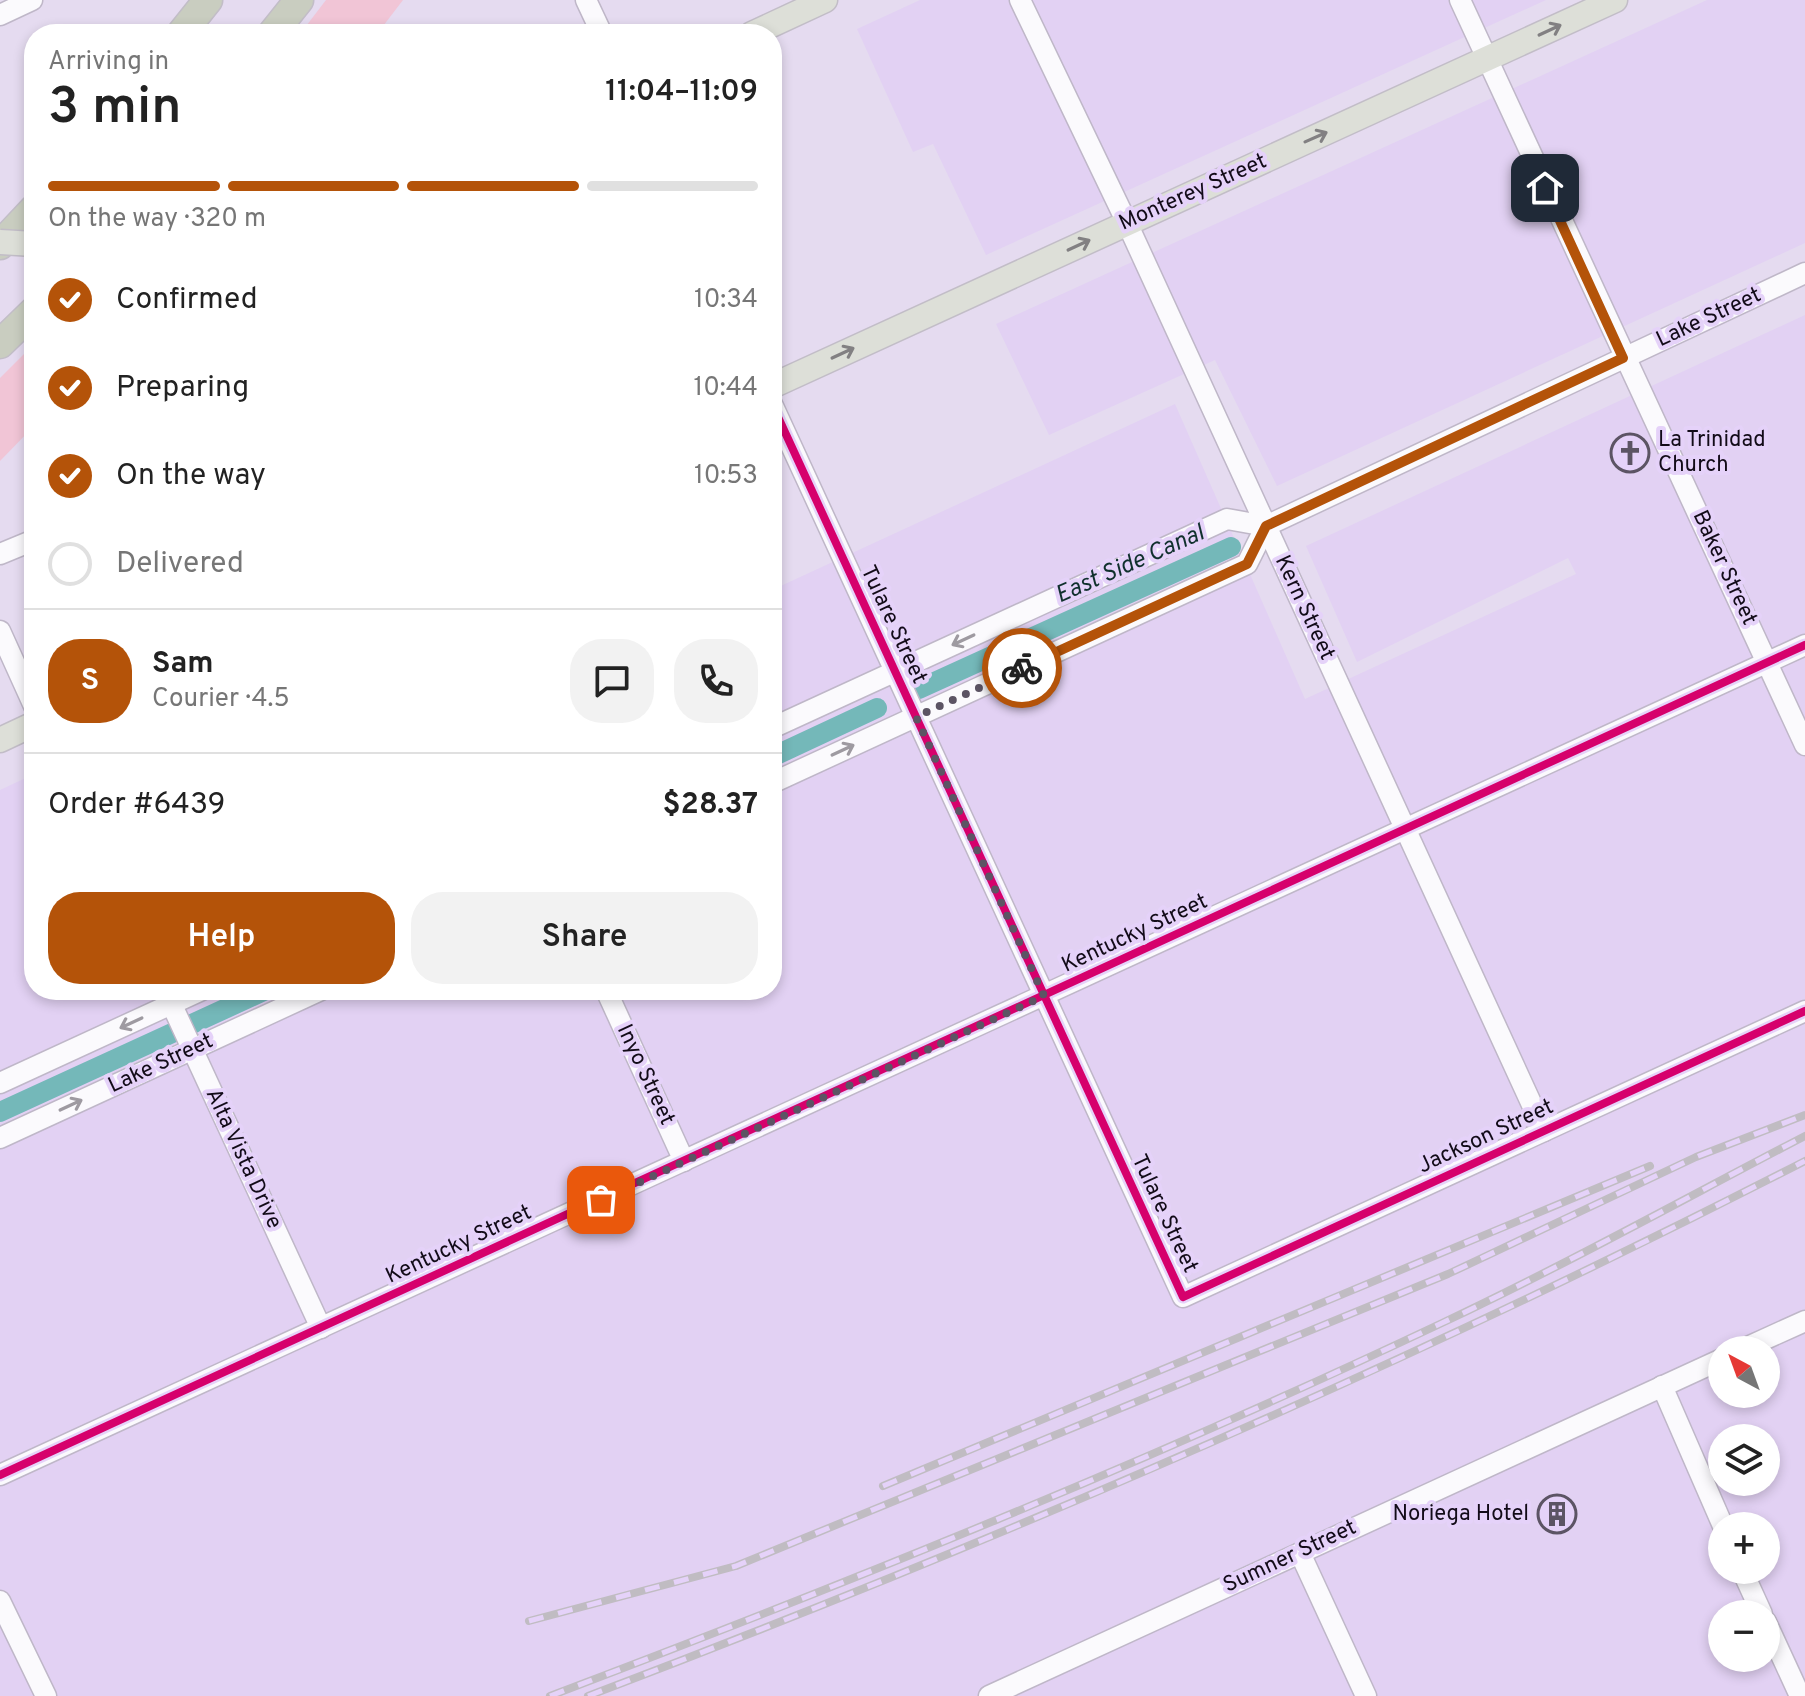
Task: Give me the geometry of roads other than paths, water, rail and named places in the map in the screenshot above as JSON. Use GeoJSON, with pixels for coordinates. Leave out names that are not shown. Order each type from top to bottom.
{"type":"FeatureCollection","features":[{"type":"Feature","properties":{"kind":"highway"},"geometry":{"type":"LineString","coordinates":[[189,24],[208,0]]}},
{"type":"Feature","properties":{"kind":"highway"},"geometry":{"type":"LineString","coordinates":[[280,24],[299,0]]}},
{"type":"Feature","properties":{"kind":"highway"},"geometry":{"type":"LineString","coordinates":[[0,244],[24,219]]}},
{"type":"Feature","properties":{"kind":"highway"},"geometry":{"type":"LineString","coordinates":[[0,344],[24,321]]}},
{"type":"Feature","properties":{"kind":"main road"},"geometry":{"type":"LineString","coordinates":[[773,24],[825,0]]}},
{"type":"Feature","properties":{"kind":"main road","name":"Monterey Street"},"geometry":{"type":"LineString","coordinates":[[782,381],[1615,0]]}},
{"type":"Feature","properties":{"kind":"main road"},"geometry":{"type":"LineString","coordinates":[[0,244],[24,244]]}},
{"type":"Feature","properties":{"kind":"main road"},"geometry":{"type":"LineString","coordinates":[[0,740],[24,729]]}},
{"type":"Feature","properties":{"kind":"street"},"geometry":{"type":"LineString","coordinates":[[0,15],[32,0]]}},
{"type":"Feature","properties":{"kind":"street"},"geometry":{"type":"LineString","coordinates":[[586,0],[597,24]]}},
{"type":"Feature","properties":{"kind":"street","name":"Kern Street"},"geometry":{"type":"LineString","coordinates":[[1020,0],[1127,223],[1544,1131]]}},
{"type":"Feature","properties":{"kind":"street","name":"Baker Street"},"geometry":{"type":"LineString","coordinates":[[1460,0],[1623,358],[1805,745]]}},
{"type":"Feature","properties":{"kind":"street","name":"Lake Street"},"geometry":{"type":"LineString","coordinates":[[1266,526],[1805,273]]}},
{"type":"Feature","properties":{"kind":"street","name":"Tulare Street"},"geometry":{"type":"LineString","coordinates":[[782,426],[1183,1297]]}},
{"type":"Feature","properties":{"kind":"street"},"geometry":{"type":"LineString","coordinates":[[782,723],[1227,519],[1266,526],[1247,564],[782,778]]}},
{"type":"Feature","properties":{"kind":"street"},"geometry":{"type":"LineString","coordinates":[[0,554],[24,544]]}},
{"type":"Feature","properties":{"kind":"street"},"geometry":{"type":"LineString","coordinates":[[0,631],[24,684]]}},
{"type":"Feature","properties":{"kind":"street","name":"Kentucky Street"},"geometry":{"type":"LineString","coordinates":[[0,1475],[1805,645]]}},
{"type":"Feature","properties":{"kind":"street"},"geometry":{"type":"LineString","coordinates":[[0,1083],[162,1000]]}},
{"type":"Feature","properties":{"kind":"street","name":"Alta Vista Drive"},"geometry":{"type":"LineString","coordinates":[[169,1000],[321,1328]]}},
{"type":"Feature","properties":{"kind":"street","name":"Lake Street"},"geometry":{"type":"LineString","coordinates":[[0,1138],[299,1000]]}},
{"type":"Feature","properties":{"kind":"street","name":"Inyo Street"},"geometry":{"type":"LineString","coordinates":[[611,1000],[684,1161]]}},
{"type":"Feature","properties":{"kind":"street","name":"Jackson Street"},"geometry":{"type":"LineString","coordinates":[[1183,1297],[1805,1011]]}},
{"type":"Feature","properties":{"kind":"street"},"geometry":{"type":"LineString","coordinates":[[1772,1336],[1805,1321]]}},
{"type":"Feature","properties":{"kind":"street","name":"Sumner Street"},"geometry":{"type":"LineString","coordinates":[[989,1696],[1708,1365]]}},
{"type":"Feature","properties":{"kind":"street"},"geometry":{"type":"LineString","coordinates":[[1662,1386],[1717,1512]]}},
{"type":"Feature","properties":{"kind":"street"},"geometry":{"type":"LineString","coordinates":[[1300,1553],[1366,1696]]}},
{"type":"Feature","properties":{"kind":"street"},"geometry":{"type":"LineString","coordinates":[[0,1601],[46,1696]]}},
{"type":"Feature","properties":{"kind":"street"},"geometry":{"type":"LineString","coordinates":[[1780,1655],[1796,1692]]}},
{"type":"Feature","properties":{"kind":"waterway","name":"East Side Canal"},"geometry":{"type":"LineString","coordinates":[[919,689],[1231,547]]}},
{"type":"Feature","properties":{"kind":"waterway","name":"East Side Canal"},"geometry":{"type":"LineString","coordinates":[[782,752],[877,708]]}},
{"type":"Feature","properties":{"kind":"waterway","name":"East Side Canal"},"geometry":{"type":"LineString","coordinates":[[0,1112],[244,1000]]}},
{"type":"Feature","properties":{"kind":"railway"},"geometry":{"type":"LineString","coordinates":[[529,1621],[736,1566],[1448,1274],[1696,1157],[1805,1115]]}},
{"type":"Feature","properties":{"kind":"railway"},"geometry":{"type":"LineString","coordinates":[[550,1696],[1000,1518],[1332,1374],[1488,1301],[1805,1136]]}},
{"type":"Feature","properties":{"kind":"railway"},"geometry":{"type":"LineString","coordinates":[[588,1696],[898,1575],[1204,1446],[1507,1308],[1805,1161]]}},
{"type":"Feature","properties":{"kind":"railway"},"geometry":{"type":"LineString","coordinates":[[883,1486],[1650,1166]]}},
{"type":"Feature","properties":{"kind":"place","name":"La Trinidad Church"},"geometry":{"type":"Point","coordinates":[1630,453]}},
{"type":"Feature","properties":{"kind":"place","name":"Noriega Hotel"},"geometry":{"type":"Point","coordinates":[1557,1514]}}]}
